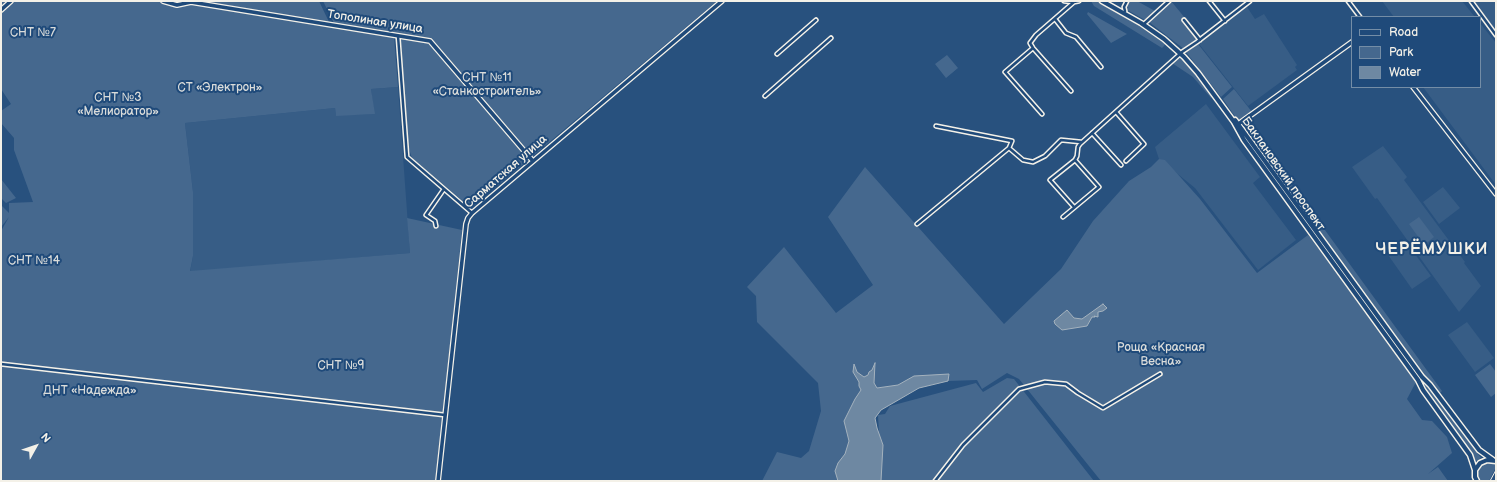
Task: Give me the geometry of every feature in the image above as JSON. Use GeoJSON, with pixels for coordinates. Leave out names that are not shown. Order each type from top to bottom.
{"type":"FeatureCollection","features":[{"type":"Feature","properties":{"kind":"main road"},"geometry":{"type":"LineString","coordinates":[[1,10],[12,1]]}},
{"type":"Feature","properties":{"kind":"main road","name":"Тополиная улица"},"geometry":{"type":"LineString","coordinates":[[163,1],[177,5],[191,2],[430,41],[532,160]]}},
{"type":"Feature","properties":{"kind":"main road","name":"Сарматская улица"},"geometry":{"type":"LineString","coordinates":[[438,481],[466,224],[468,218],[472,213],[722,1]]}},
{"type":"Feature","properties":{"kind":"main road","name":"Баклановский проспект"},"geometry":{"type":"LineString","coordinates":[[1102,1],[1153,31],[1181,53]]}},
{"type":"Feature","properties":{"kind":"main road","name":"Баклановский проспект"},"geometry":{"type":"LineString","coordinates":[[1107,1],[1166,37],[1200,71],[1237,125],[1427,382],[1479,450],[1495,461]]}},
{"type":"Feature","properties":{"kind":"main road"},"geometry":{"type":"LineString","coordinates":[[1237,125],[1351,43]]}},
{"type":"Feature","properties":{"kind":"main road"},"geometry":{"type":"LineString","coordinates":[[1414,88],[1496,194]]}},
{"type":"Feature","properties":{"kind":"main road","name":"Баклановский проспект"},"geometry":{"type":"LineString","coordinates":[[1237,125],[1244,140],[1470,455],[1475,472],[1475,481]]}},
{"type":"Feature","properties":{"kind":"main road"},"geometry":{"type":"LineString","coordinates":[[1475,472],[1482,462],[1487,460],[1495,461]]}},
{"type":"Feature","properties":{"kind":"street"},"geometry":{"type":"LineString","coordinates":[[1064,1],[1079,1]]}},
{"type":"Feature","properties":{"kind":"street"},"geometry":{"type":"LineString","coordinates":[[1125,11],[1124,8],[1127,1]]}},
{"type":"Feature","properties":{"kind":"street"},"geometry":{"type":"LineString","coordinates":[[1145,23],[1169,1]]}},
{"type":"Feature","properties":{"kind":"street"},"geometry":{"type":"LineString","coordinates":[[1209,1],[1225,21]]}},
{"type":"Feature","properties":{"kind":"street"},"geometry":{"type":"LineString","coordinates":[[1074,207],[1050,180],[1074,160],[1077,156],[1078,147],[1181,53],[1250,1]]}},
{"type":"Feature","properties":{"kind":"street"},"geometry":{"type":"LineString","coordinates":[[1348,1],[1359,16]]}},
{"type":"Feature","properties":{"kind":"street"},"geometry":{"type":"LineString","coordinates":[[1471,1],[1496,35]]}},
{"type":"Feature","properties":{"kind":"street"},"geometry":{"type":"LineString","coordinates":[[1071,91],[1033,48],[1030,42],[1074,2]]}},
{"type":"Feature","properties":{"kind":"street"},"geometry":{"type":"LineString","coordinates":[[1055,19],[1066,33],[1076,37],[1101,66]]}},
{"type":"Feature","properties":{"kind":"street"},"geometry":{"type":"LineString","coordinates":[[777,54],[816,20]]}},
{"type":"Feature","properties":{"kind":"street"},"geometry":{"type":"LineString","coordinates":[[1184,20],[1200,40]]}},
{"type":"Feature","properties":{"kind":"street"},"geometry":{"type":"LineString","coordinates":[[398,35],[407,157],[472,213]]}},
{"type":"Feature","properties":{"kind":"street"},"geometry":{"type":"LineString","coordinates":[[765,96],[831,38]]}},
{"type":"Feature","properties":{"kind":"street"},"geometry":{"type":"LineString","coordinates":[[1033,48],[1005,72],[1042,114]]}},
{"type":"Feature","properties":{"kind":"street"},"geometry":{"type":"LineString","coordinates":[[1116,112],[1144,144],[1126,160]]}},
{"type":"Feature","properties":{"kind":"street"},"geometry":{"type":"LineString","coordinates":[[917,224],[1009,148],[1012,141],[936,126]]}},
{"type":"Feature","properties":{"kind":"street"},"geometry":{"type":"LineString","coordinates":[[1092,133],[1121,165]]}},
{"type":"Feature","properties":{"kind":"street"},"geometry":{"type":"LineString","coordinates":[[1009,148],[1023,160],[1033,162],[1044,156],[1061,140],[1082,143]]}},
{"type":"Feature","properties":{"kind":"street"},"geometry":{"type":"LineString","coordinates":[[1063,217],[1099,188],[1074,160]]}},
{"type":"Feature","properties":{"kind":"street"},"geometry":{"type":"LineString","coordinates":[[436,226],[435,221],[426,215],[444,189]]}},
{"type":"Feature","properties":{"kind":"street"},"geometry":{"type":"LineString","coordinates":[[1,364],[446,415]]}},
{"type":"Feature","properties":{"kind":"street"},"geometry":{"type":"LineString","coordinates":[[935,481],[962,445],[1020,389],[1045,382],[1066,384],[1103,408],[1160,374]]}},
{"type":"Feature","properties":{"kind":"street"},"geometry":{"type":"LineString","coordinates":[[1421,386],[1427,382]]}},
{"type":"Feature","properties":{"kind":"shaded area"},"geometry":{"type":"Polygon","coordinates":[[[1382,1],[1462,1],[1474,16],[1393,16],[1382,1]]]}},
{"type":"Feature","properties":{"kind":"shaded area"},"geometry":{"type":"Polygon","coordinates":[[[1477,1],[1496,1],[1496,32],[1474,4],[1477,1]]]}},
{"type":"Feature","properties":{"kind":"shaded area"},"geometry":{"type":"Polygon","coordinates":[[[1247,7],[1255,19],[1264,14],[1297,65],[1295,67],[1297,70],[1248,106],[1199,44],[1247,7]]]}},
{"type":"Feature","properties":{"kind":"shaded area"},"geometry":{"type":"Polygon","coordinates":[[[1481,24],[1496,43],[1496,185],[1424,88],[1481,88],[1481,24]]]}},
{"type":"Feature","properties":{"kind":"shaded area"},"geometry":{"type":"Polygon","coordinates":[[[398,87],[410,253],[190,272],[193,256],[193,192],[185,123],[335,108],[336,115],[374,114],[371,89],[398,87]]]}},
{"type":"Feature","properties":{"kind":"shaded area"},"geometry":{"type":"Polygon","coordinates":[[[1206,104],[1260,177],[1253,183],[1296,240],[1258,270],[1195,188],[1159,159],[1155,147],[1206,104]]]}},
{"type":"Feature","properties":{"kind":"shaded area"},"geometry":{"type":"Polygon","coordinates":[[[1383,146],[1407,177],[1404,180],[1481,286],[1459,312],[1377,198],[1375,199],[1352,167],[1383,146]]]}},
{"type":"Feature","properties":{"kind":"shaded area"},"geometry":{"type":"Polygon","coordinates":[[[1443,187],[1460,208],[1439,224],[1423,202],[1443,187]]]}},
{"type":"Feature","properties":{"kind":"shaded area"},"geometry":{"type":"Polygon","coordinates":[[[1404,239],[1431,276],[1412,289],[1386,252],[1404,239]]]}},
{"type":"Feature","properties":{"kind":"shaded area"},"geometry":{"type":"Polygon","coordinates":[[[1467,322],[1494,358],[1475,372],[1448,335],[1467,322]]]}},
{"type":"Feature","properties":{"kind":"green space"},"geometry":{"type":"Polygon","coordinates":[[[1,1],[319,1],[329,22],[218,7],[394,36],[398,87],[371,89],[375,114],[336,116],[335,108],[185,123],[193,192],[193,256],[190,271],[410,253],[407,218],[462,230],[436,481],[1,481],[1,231],[9,217],[1,227],[1,205],[9,213],[9,203],[33,202],[14,150],[14,138],[1,123],[1,111],[11,104],[1,89],[1,1]]]}},
{"type":"Feature","properties":{"kind":"green space","name":"СНТ №11 «Станкостроитель»"},"geometry":{"type":"Polygon","coordinates":[[[323,1],[717,1],[471,208],[412,158],[407,143],[400,33],[334,23],[323,1]]]}},
{"type":"Feature","properties":{"kind":"green space"},"geometry":{"type":"Polygon","coordinates":[[[1091,1],[1097,1],[1143,27],[1161,39],[1165,44],[1164,46],[1162,48],[1094,6],[1091,1]]]}},
{"type":"Feature","properties":{"kind":"green space"},"geometry":{"type":"Polygon","coordinates":[[[1126,1],[1137,1],[1155,11],[1145,20],[1122,7],[1126,1]]]}},
{"type":"Feature","properties":{"kind":"green space"},"geometry":{"type":"Polygon","coordinates":[[[1171,1],[1185,18],[1182,21],[1197,39],[1184,49],[1149,22],[1171,1]]]}},
{"type":"Feature","properties":{"kind":"green space"},"geometry":{"type":"Polygon","coordinates":[[[1088,12],[1127,34],[1111,43],[1087,14],[1088,12]]]}},
{"type":"Feature","properties":{"kind":"green space"},"geometry":{"type":"Polygon","coordinates":[[[1198,44],[1232,87],[1221,97],[1186,52],[1198,44]]]}},
{"type":"Feature","properties":{"kind":"green space"},"geometry":{"type":"Polygon","coordinates":[[[947,55],[958,68],[946,78],[935,64],[947,55]]]}},
{"type":"Feature","properties":{"kind":"green space"},"geometry":{"type":"Polygon","coordinates":[[[1178,58],[1183,59],[1192,69],[1213,96],[1211,98],[1193,77],[1172,63],[1178,58]]]}},
{"type":"Feature","properties":{"kind":"green space"},"geometry":{"type":"Polygon","coordinates":[[[1234,89],[1252,112],[1240,120],[1236,118],[1223,99],[1234,89]]]}},
{"type":"Feature","properties":{"kind":"green space"},"geometry":{"type":"Polygon","coordinates":[[[1246,125],[1250,127],[1442,391],[1439,394],[1424,376],[1261,151],[1262,148],[1255,143],[1246,131],[1246,125]]]}},
{"type":"Feature","properties":{"kind":"green space"},"geometry":{"type":"Polygon","coordinates":[[[1250,143],[1423,380],[1421,381],[1250,143]]]}},
{"type":"Feature","properties":{"kind":"green space","name":"Роща «Красная Весна»"},"geometry":{"type":"Polygon","coordinates":[[[1159,159],[1165,160],[1200,199],[1257,273],[1308,235],[1348,287],[1416,382],[1407,399],[1422,420],[1432,421],[1447,437],[1452,453],[1428,474],[1438,467],[1448,481],[1101,481],[1019,379],[1007,373],[982,389],[977,380],[948,381],[919,388],[881,410],[875,419],[879,434],[878,415],[885,414],[890,406],[976,383],[983,392],[1007,378],[1014,379],[1094,481],[762,481],[777,452],[801,458],[809,451],[821,411],[818,383],[757,322],[756,296],[747,287],[784,247],[836,313],[873,285],[828,217],[865,167],[1004,324],[1061,269],[1093,221],[1129,181],[1151,167],[1159,159]]]}},
{"type":"Feature","properties":{"kind":"green space"},"geometry":{"type":"Polygon","coordinates":[[[1,179],[16,198],[6,203],[1,198],[1,179]]]}},
{"type":"Feature","properties":{"kind":"green space"},"geometry":{"type":"Polygon","coordinates":[[[1419,217],[1434,237],[1424,245],[1409,224],[1419,217]]]}},
{"type":"Feature","properties":{"kind":"green space"},"geometry":{"type":"Polygon","coordinates":[[[1490,364],[1496,372],[1496,393],[1491,397],[1475,375],[1490,364]]]}},
{"type":"Feature","properties":{"kind":"green space"},"geometry":{"type":"Polygon","coordinates":[[[1426,384],[1441,402],[1481,458],[1476,461],[1424,388],[1426,384]]]}},
{"type":"Feature","properties":{"kind":"green space"},"geometry":{"type":"Polygon","coordinates":[[[1486,461],[1495,462],[1496,467],[1489,481],[1479,481],[1477,477],[1477,470],[1482,463],[1486,461]]]}},
{"type":"Feature","properties":{"kind":"water"},"geometry":{"type":"Polygon","coordinates":[[[1103,304],[1107,308],[1098,312],[1098,317],[1092,317],[1087,326],[1062,330],[1055,324],[1054,321],[1067,310],[1074,318],[1082,319],[1103,304]]]}},
{"type":"Feature","properties":{"kind":"water"},"geometry":{"type":"Polygon","coordinates":[[[875,363],[874,383],[877,388],[898,385],[914,376],[949,374],[948,381],[919,388],[881,410],[875,418],[883,445],[881,481],[838,481],[835,471],[838,463],[845,454],[849,441],[844,421],[861,390],[859,382],[853,372],[854,364],[857,372],[864,377],[872,370],[875,363]]]}},
{"type":"Feature","properties":{"kind":"tram line"},"geometry":{"type":"LineString","coordinates":[[1490,481],[1496,470]]}},
{"type":"Feature","properties":{"kind":"district","name":"ЧЕРЁМУШКИ"},"geometry":{"type":"Point","coordinates":[1432,250]}},
{"type":"Feature","properties":{"kind":"park label","name":"СНТ №7"},"geometry":{"type":"Point","coordinates":[33,33]}},
{"type":"Feature","properties":{"kind":"park label","name":"СТ «Электрон»"},"geometry":{"type":"Point","coordinates":[220,88]}},
{"type":"Feature","properties":{"kind":"park label","name":"СНТ №3 «Мелиоратор»"},"geometry":{"type":"Point","coordinates":[118,105]}},
{"type":"Feature","properties":{"kind":"park label","name":"СНТ №14"},"geometry":{"type":"Point","coordinates":[34,261]}},
{"type":"Feature","properties":{"kind":"park label","name":"СНТ №9"},"geometry":{"type":"Point","coordinates":[341,366]}},
{"type":"Feature","properties":{"kind":"park label","name":"ДНТ «Надежда»"},"geometry":{"type":"Point","coordinates":[90,391]}}]}
